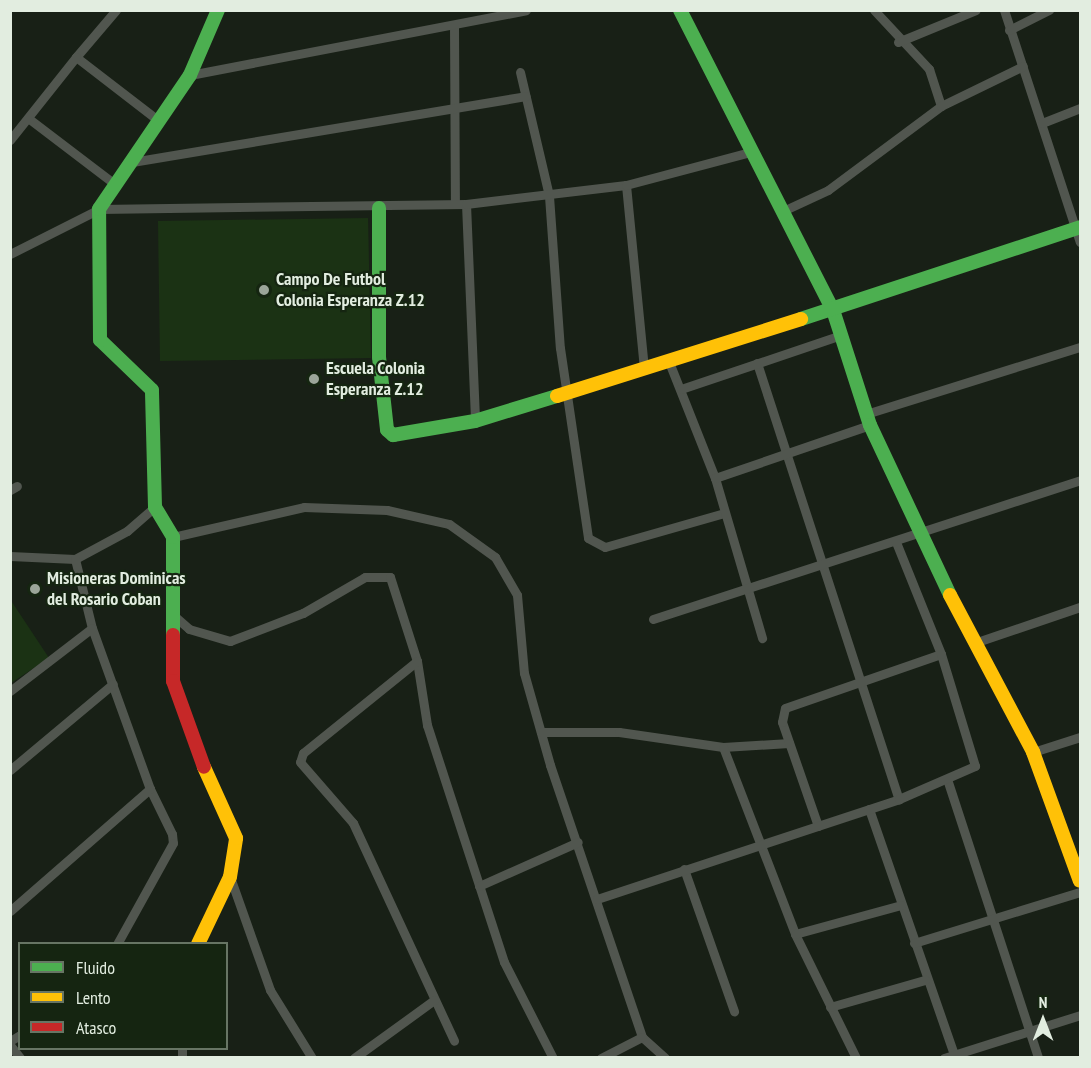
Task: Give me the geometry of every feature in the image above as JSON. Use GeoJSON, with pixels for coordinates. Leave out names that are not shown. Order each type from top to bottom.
{"type":"FeatureCollection","features":[{"type":"Feature","properties":{"kind":"street"},"geometry":{"type":"LineString","coordinates":[[10,140],[116,10]]}},
{"type":"Feature","properties":{"kind":"street"},"geometry":{"type":"LineString","coordinates":[[199,942],[230,877],[237,851],[232,821],[198,755],[176,695],[170,613],[173,537],[155,507],[152,390],[142,375],[105,349],[97,326],[99,209],[190,75],[208,43],[218,10]]}},
{"type":"Feature","properties":{"kind":"street"},"geometry":{"type":"LineString","coordinates":[[190,75],[454,26],[526,10]]}},
{"type":"Feature","properties":{"kind":"street"},"geometry":{"type":"LineString","coordinates":[[680,10],[785,210],[832,310],[868,420],[918,533],[1033,752],[1080,881]]}},
{"type":"Feature","properties":{"kind":"street"},"geometry":{"type":"LineString","coordinates":[[874,10],[898,42],[929,69],[940,106]]}},
{"type":"Feature","properties":{"kind":"street"},"geometry":{"type":"LineString","coordinates":[[898,42],[975,10]]}},
{"type":"Feature","properties":{"kind":"street"},"geometry":{"type":"LineString","coordinates":[[1004,10],[1078,228],[1080,242]]}},
{"type":"Feature","properties":{"kind":"street"},"geometry":{"type":"LineString","coordinates":[[1009,30],[1049,10]]}},
{"type":"Feature","properties":{"kind":"street"},"geometry":{"type":"LineString","coordinates":[[454,26],[455,204]]}},
{"type":"Feature","properties":{"kind":"street"},"geometry":{"type":"LineString","coordinates":[[76,57],[159,122]]}},
{"type":"Feature","properties":{"kind":"street"},"geometry":{"type":"LineString","coordinates":[[785,210],[828,190],[940,106],[1023,66]]}},
{"type":"Feature","properties":{"kind":"street"},"geometry":{"type":"LineString","coordinates":[[520,72],[549,196],[576,481],[592,544],[631,541],[724,513]]}},
{"type":"Feature","properties":{"kind":"street"},"geometry":{"type":"LineString","coordinates":[[132,162],[526,96]]}},
{"type":"Feature","properties":{"kind":"street"},"geometry":{"type":"LineString","coordinates":[[1042,123],[1080,108]]}},
{"type":"Feature","properties":{"kind":"street"},"geometry":{"type":"LineString","coordinates":[[28,118],[116,186]]}},
{"type":"Feature","properties":{"kind":"street"},"geometry":{"type":"LineString","coordinates":[[10,254],[99,209],[380,208],[466,204],[549,196],[626,184],[754,151]]}},
{"type":"Feature","properties":{"kind":"street"},"geometry":{"type":"LineString","coordinates":[[626,184],[644,370]]}},
{"type":"Feature","properties":{"kind":"street"},"geometry":{"type":"LineString","coordinates":[[466,204],[475,421]]}},
{"type":"Feature","properties":{"kind":"street"},"geometry":{"type":"LineString","coordinates":[[380,208],[379,357],[388,433],[475,421],[832,310],[1078,228]]}},
{"type":"Feature","properties":{"kind":"street"},"geometry":{"type":"LineString","coordinates":[[681,389],[841,335]]}},
{"type":"Feature","properties":{"kind":"street"},"geometry":{"type":"LineString","coordinates":[[715,478],[790,452],[868,420],[1080,347]]}},
{"type":"Feature","properties":{"kind":"street"},"geometry":{"type":"LineString","coordinates":[[669,362],[715,478],[762,638]]}},
{"type":"Feature","properties":{"kind":"street"},"geometry":{"type":"LineString","coordinates":[[757,363],[790,452],[899,799]]}},
{"type":"Feature","properties":{"kind":"street"},"geometry":{"type":"LineString","coordinates":[[653,619],[896,542],[1080,480]]}},
{"type":"Feature","properties":{"kind":"street"},"geometry":{"type":"LineString","coordinates":[[10,556],[75,559],[127,531],[155,507]]}},
{"type":"Feature","properties":{"kind":"street"},"geometry":{"type":"LineString","coordinates":[[173,537],[304,507],[387,510],[448,524],[495,557],[518,594],[524,673],[541,732],[642,1037],[665,1058]]}},
{"type":"Feature","properties":{"kind":"street"},"geometry":{"type":"LineString","coordinates":[[597,899],[757,842],[819,826],[948,782],[975,763],[940,654],[896,542]]}},
{"type":"Feature","properties":{"kind":"street"},"geometry":{"type":"LineString","coordinates":[[75,559],[92,628],[150,789],[173,843],[118,942]]}},
{"type":"Feature","properties":{"kind":"street"},"geometry":{"type":"LineString","coordinates":[[170,613],[189,629],[230,642],[303,613],[365,577],[384,574],[390,577],[417,661],[421,705],[479,886],[519,999],[554,1058]]}},
{"type":"Feature","properties":{"kind":"street"},"geometry":{"type":"LineString","coordinates":[[977,642],[1080,607]]}},
{"type":"Feature","properties":{"kind":"street"},"geometry":{"type":"LineString","coordinates":[[10,691],[92,628]]}},
{"type":"Feature","properties":{"kind":"street"},"geometry":{"type":"LineString","coordinates":[[819,826],[782,722],[785,708],[940,654]]}},
{"type":"Feature","properties":{"kind":"street"},"geometry":{"type":"LineString","coordinates":[[417,661],[303,753],[300,762],[353,823],[454,1041]]}},
{"type":"Feature","properties":{"kind":"street"},"geometry":{"type":"LineString","coordinates":[[10,770],[113,684]]}},
{"type":"Feature","properties":{"kind":"street"},"geometry":{"type":"LineString","coordinates":[[541,732],[619,732],[723,747],[789,743]]}},
{"type":"Feature","properties":{"kind":"street"},"geometry":{"type":"LineString","coordinates":[[1033,752],[1080,737]]}},
{"type":"Feature","properties":{"kind":"street"},"geometry":{"type":"LineString","coordinates":[[723,747],[757,842],[795,934],[856,1058]]}},
{"type":"Feature","properties":{"kind":"street"},"geometry":{"type":"LineString","coordinates":[[948,782],[1038,1058]]}},
{"type":"Feature","properties":{"kind":"street"},"geometry":{"type":"LineString","coordinates":[[10,910],[150,789]]}},
{"type":"Feature","properties":{"kind":"street"},"geometry":{"type":"LineString","coordinates":[[869,809],[950,1056],[1080,1015]]}},
{"type":"Feature","properties":{"kind":"street"},"geometry":{"type":"LineString","coordinates":[[479,886],[578,842]]}},
{"type":"Feature","properties":{"kind":"street"},"geometry":{"type":"LineString","coordinates":[[684,868],[734,1011]]}},
{"type":"Feature","properties":{"kind":"street"},"geometry":{"type":"LineString","coordinates":[[230,877],[270,990],[312,1058]]}},
{"type":"Feature","properties":{"kind":"street"},"geometry":{"type":"LineString","coordinates":[[914,944],[1080,892]]}},
{"type":"Feature","properties":{"kind":"street"},"geometry":{"type":"LineString","coordinates":[[795,934],[901,905]]}},
{"type":"Feature","properties":{"kind":"street"},"geometry":{"type":"LineString","coordinates":[[830,1008],[925,980]]}},
{"type":"Feature","properties":{"kind":"street"},"geometry":{"type":"LineString","coordinates":[[354,1058],[434,1000]]}},
{"type":"Feature","properties":{"kind":"street"},"geometry":{"type":"LineString","coordinates":[[601,1058],[642,1037]]}},
{"type":"Feature","properties":{"kind":"street"},"geometry":{"type":"LineString","coordinates":[[10,1043],[20,1058]]}},
{"type":"Feature","properties":{"kind":"green space","name":"Campo De Futbol Colonia Esperanza Z.12"},"geometry":{"type":"Polygon","coordinates":[[[368,218],[371,358],[160,361],[158,221],[368,218]]]}},
{"type":"Feature","properties":{"kind":"green space"},"geometry":{"type":"Polygon","coordinates":[[[10,599],[49,658],[11,683],[10,683],[10,599]]]}},
{"type":"Feature","properties":{"kind":"traffic: fast"},"geometry":{"type":"LineString","coordinates":[[173,635],[173,537],[155,507],[152,390],[100,340],[99,209],[190,75],[218,10]]}},
{"type":"Feature","properties":{"kind":"traffic: fast"},"geometry":{"type":"LineString","coordinates":[[680,10],[833,310],[870,425],[950,595]]}},
{"type":"Feature","properties":{"kind":"traffic: fast"},"geometry":{"type":"LineString","coordinates":[[379,208],[379,357],[387,430],[393,435],[475,421],[557,396]]}},
{"type":"Feature","properties":{"kind":"traffic: fast"},"geometry":{"type":"LineString","coordinates":[[801,319],[1080,227]]}},
{"type":"Feature","properties":{"kind":"traffic: slow"},"geometry":{"type":"LineString","coordinates":[[557,396],[801,319]]}},
{"type":"Feature","properties":{"kind":"traffic: slow"},"geometry":{"type":"LineString","coordinates":[[950,595],[1033,752],[1080,881]]}},
{"type":"Feature","properties":{"kind":"traffic: slow"},"geometry":{"type":"LineString","coordinates":[[199,942],[230,877],[236,838],[204,767]]}},
{"type":"Feature","properties":{"kind":"traffic: jam"},"geometry":{"type":"LineString","coordinates":[[173,635],[173,681],[204,767]]}},
{"type":"Feature","properties":{"kind":"place","name":"Campo De Futbol Colonia Esperanza Z.12"},"geometry":{"type":"Point","coordinates":[264,290]}},
{"type":"Feature","properties":{"kind":"place","name":"Escuela Colonia Esperanza Z.12"},"geometry":{"type":"Point","coordinates":[314,379]}},
{"type":"Feature","properties":{"kind":"place","name":"Misioneras Dominicas del Rosario Coban"},"geometry":{"type":"Point","coordinates":[35,589]}}]}
